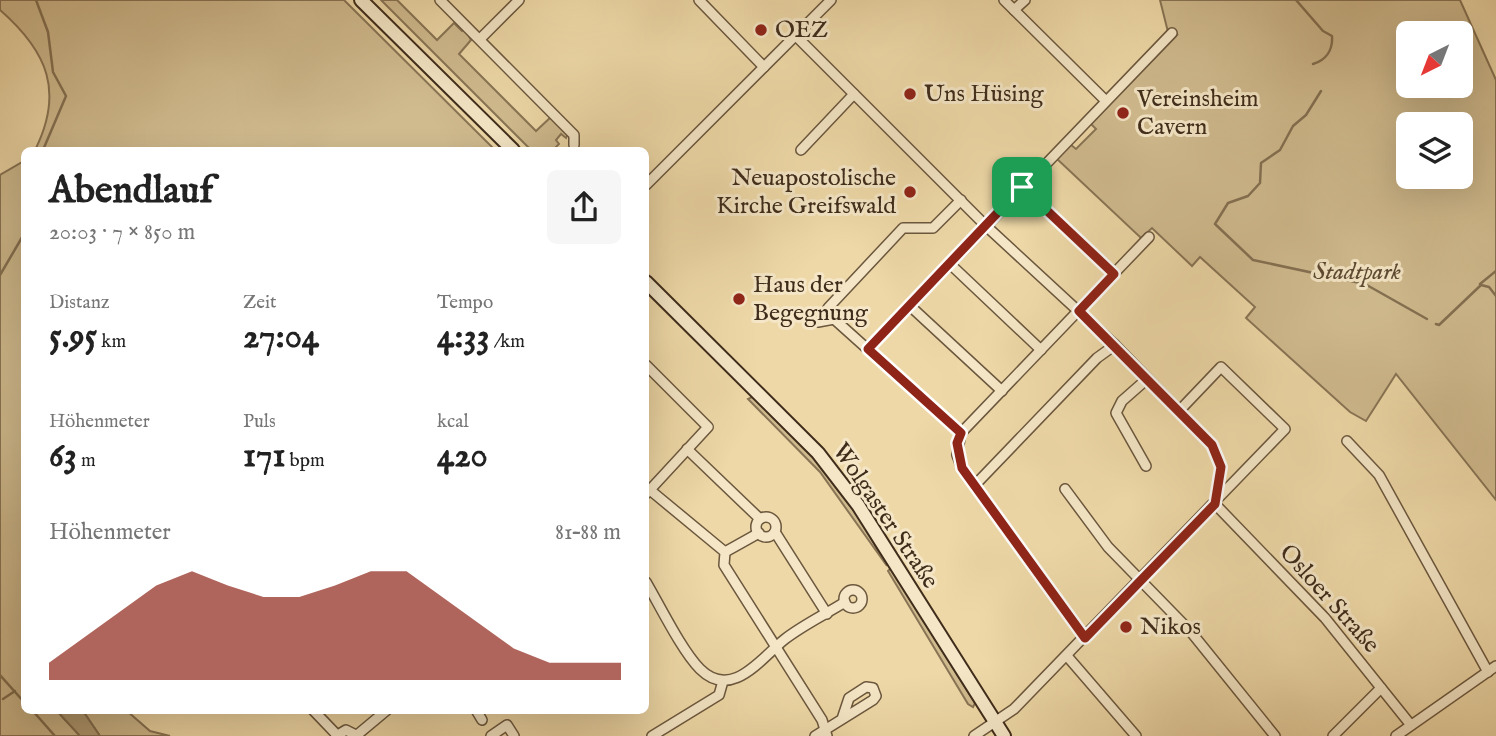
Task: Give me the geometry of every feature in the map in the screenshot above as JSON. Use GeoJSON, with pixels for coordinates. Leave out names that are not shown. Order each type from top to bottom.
{"type":"FeatureCollection","features":[{"type":"Feature","properties":{"kind":"main road"},"geometry":{"type":"LineString","coordinates":[[361,0],[510,147]]}},
{"type":"Feature","properties":{"kind":"main road","name":"Wolgaster Straße"},"geometry":{"type":"LineString","coordinates":[[649,285],[818,453],[858,505],[1004,736]]}},
{"type":"Feature","properties":{"kind":"street"},"geometry":{"type":"LineString","coordinates":[[440,0],[575,135],[574,145]]}},
{"type":"Feature","properties":{"kind":"street"},"geometry":{"type":"LineString","coordinates":[[480,39],[519,0]]}},
{"type":"Feature","properties":{"kind":"street"},"geometry":{"type":"LineString","coordinates":[[699,0],[764,67]]}},
{"type":"Feature","properties":{"kind":"street"},"geometry":{"type":"LineString","coordinates":[[649,182],[831,0]]}},
{"type":"Feature","properties":{"kind":"street"},"geometry":{"type":"LineString","coordinates":[[1004,0],[1105,100]]}},
{"type":"Feature","properties":{"kind":"street"},"geometry":{"type":"LineString","coordinates":[[1014,10],[1025,0]]}},
{"type":"Feature","properties":{"kind":"street"},"geometry":{"type":"LineString","coordinates":[[868,349],[1172,33]]}},
{"type":"Feature","properties":{"kind":"street"},"geometry":{"type":"LineString","coordinates":[[795,35],[985,225],[1115,345],[1212,445],[1219,457],[1220,482],[1215,504]]}},
{"type":"Feature","properties":{"kind":"street"},"geometry":{"type":"LineString","coordinates":[[801,150],[855,94]]}},
{"type":"Feature","properties":{"kind":"street"},"geometry":{"type":"LineString","coordinates":[[1022,187],[1114,274]]}},
{"type":"Feature","properties":{"kind":"street"},"geometry":{"type":"LineString","coordinates":[[828,308],[903,228],[933,228],[961,200]]}},
{"type":"Feature","properties":{"kind":"street"},"geometry":{"type":"LineString","coordinates":[[1085,638],[962,468],[957,455],[961,433],[1149,237]]}},
{"type":"Feature","properties":{"kind":"street"},"geometry":{"type":"LineString","coordinates":[[949,263],[1041,350]]}},
{"type":"Feature","properties":{"kind":"street"},"geometry":{"type":"LineString","coordinates":[[909,305],[1002,391]]}},
{"type":"Feature","properties":{"kind":"street"},"geometry":{"type":"LineString","coordinates":[[818,322],[834,319],[961,433]]}},
{"type":"Feature","properties":{"kind":"street"},"geometry":{"type":"LineString","coordinates":[[975,485],[1097,358],[1115,345]]}},
{"type":"Feature","properties":{"kind":"street"},"geometry":{"type":"LineString","coordinates":[[974,736],[1014,709],[1286,429],[1221,367],[1179,411]]}},
{"type":"Feature","properties":{"kind":"street"},"geometry":{"type":"LineString","coordinates":[[649,368],[708,426],[649,491]]}},
{"type":"Feature","properties":{"kind":"street"},"geometry":{"type":"LineString","coordinates":[[1146,466],[1116,413],[1122,401],[1147,379]]}},
{"type":"Feature","properties":{"kind":"street"},"geometry":{"type":"LineString","coordinates":[[1347,441],[1379,475],[1492,669],[1396,736]]}},
{"type":"Feature","properties":{"kind":"street"},"geometry":{"type":"LineString","coordinates":[[687,449],[760,519],[773,519],[776,524],[775,532],[827,614]]}},
{"type":"Feature","properties":{"kind":"street"},"geometry":{"type":"LineString","coordinates":[[1065,489],[1108,547],[1192,634],[1275,736]]}},
{"type":"Feature","properties":{"kind":"street"},"geometry":{"type":"LineString","coordinates":[[649,493],[725,552]]}},
{"type":"Feature","properties":{"kind":"street","name":"Osloer Straße"},"geometry":{"type":"LineString","coordinates":[[1215,504],[1325,618],[1410,724]]}},
{"type":"Feature","properties":{"kind":"street"},"geometry":{"type":"LineString","coordinates":[[760,519],[756,527],[759,533],[768,537],[775,532]]}},
{"type":"Feature","properties":{"kind":"street"},"geometry":{"type":"LineString","coordinates":[[725,552],[759,533]]}},
{"type":"Feature","properties":{"kind":"street"},"geometry":{"type":"LineString","coordinates":[[725,552],[724,565],[822,720],[826,733]]}},
{"type":"Feature","properties":{"kind":"street"},"geometry":{"type":"LineString","coordinates":[[649,587],[701,670],[723,681],[732,680],[759,664],[784,639],[845,602]]}},
{"type":"Feature","properties":{"kind":"street"},"geometry":{"type":"LineString","coordinates":[[1067,656],[1136,736]]}},
{"type":"Feature","properties":{"kind":"street"},"geometry":{"type":"LineString","coordinates":[[652,736],[719,695],[723,681]]}},
{"type":"Feature","properties":{"kind":"street"},"geometry":{"type":"LineString","coordinates":[[1333,736],[1381,688]]}},
{"type":"Feature","properties":{"kind":"street"},"geometry":{"type":"LineString","coordinates":[[317,714],[336,736],[346,730],[358,736],[383,714]]}},
{"type":"Feature","properties":{"kind":"street"},"geometry":{"type":"LineString","coordinates":[[478,714],[482,720]]}},
{"type":"Feature","properties":{"kind":"street"},"geometry":{"type":"LineString","coordinates":[[815,736],[826,733],[842,719]]}},
{"type":"Feature","properties":{"kind":"street"},"geometry":{"type":"LineString","coordinates":[[491,736],[507,725],[514,736]]}},
{"type":"Feature","properties":{"kind":"green space"},"geometry":{"type":"Polygon","coordinates":[[[0,0],[344,0],[492,147],[36,147],[49,110],[46,74],[30,41],[0,10],[0,0]]]}},
{"type":"Feature","properties":{"kind":"green space"},"geometry":{"type":"Polygon","coordinates":[[[381,0],[397,0],[437,40],[454,23],[462,31],[465,29],[471,40],[459,54],[536,131],[552,116],[568,133],[566,138],[561,134],[556,140],[559,144],[556,147],[528,147],[381,0]]]}},
{"type":"Feature","properties":{"kind":"green space","name":"Stadtpark"},"geometry":{"type":"Polygon","coordinates":[[[1160,0],[1460,0],[1469,21],[1396,21],[1396,98],[1474,98],[1474,31],[1496,80],[1496,500],[1396,374],[1366,421],[1350,412],[1246,318],[1255,307],[1200,257],[1192,266],[1152,228],[1141,238],[1056,158],[1070,144],[1076,149],[1096,129],[1090,123],[1177,35],[1168,32],[1160,0]]]}},
{"type":"Feature","properties":{"kind":"green space"},"geometry":{"type":"Polygon","coordinates":[[[21,163],[21,714],[60,714],[80,736],[0,736],[0,175],[21,163]]]}},
{"type":"Feature","properties":{"kind":"green space"},"geometry":{"type":"Polygon","coordinates":[[[754,396],[809,451],[847,497],[887,566],[820,472],[748,399],[754,396]]]}},
{"type":"Feature","properties":{"kind":"green space"},"geometry":{"type":"Polygon","coordinates":[[[891,568],[975,703],[973,707],[968,704],[888,571],[891,568]]]}},
{"type":"Feature","properties":{"kind":"green space"},"geometry":{"type":"Polygon","coordinates":[[[85,714],[130,714],[150,731],[170,736],[100,736],[85,714]]]}},
{"type":"Feature","properties":{"kind":"shaded area"},"geometry":{"type":"Polygon","coordinates":[[[60,714],[85,714],[100,736],[80,736],[60,714]]]}},
{"type":"Feature","properties":{"kind":"waterway"},"geometry":{"type":"LineString","coordinates":[[36,0],[48,32],[53,72],[66,96],[44,147]]}},
{"type":"Feature","properties":{"kind":"waterway"},"geometry":{"type":"LineString","coordinates":[[1296,0],[1323,31],[1332,36],[1328,54],[1313,64]]}},
{"type":"Feature","properties":{"kind":"waterway"},"geometry":{"type":"LineString","coordinates":[[1321,91],[1306,115],[1293,126],[1280,150],[1261,163],[1260,183],[1248,196],[1228,203],[1215,224],[1253,260],[1365,284],[1427,319]]}},
{"type":"Feature","properties":{"kind":"waterway"},"geometry":{"type":"LineString","coordinates":[[0,275],[21,239]]}},
{"type":"Feature","properties":{"kind":"waterway"},"geometry":{"type":"LineString","coordinates":[[1480,284],[1496,271]]}},
{"type":"Feature","properties":{"kind":"waterway"},"geometry":{"type":"LineString","coordinates":[[1436,324],[1439,325],[1481,285],[1489,287],[1496,296]]}},
{"type":"Feature","properties":{"kind":"waterway"},"geometry":{"type":"LineString","coordinates":[[0,675],[21,699]]}},
{"type":"Feature","properties":{"kind":"waterway"},"geometry":{"type":"LineString","coordinates":[[3,699],[15,691]]}},
{"type":"Feature","properties":{"kind":"waterway"},"geometry":{"type":"LineString","coordinates":[[36,714],[55,736]]}},
{"type":"Feature","properties":{"kind":"place","name":"OEZ"},"geometry":{"type":"Point","coordinates":[761,30]}},
{"type":"Feature","properties":{"kind":"place","name":"Uns Hüsing"},"geometry":{"type":"Point","coordinates":[910,94]}},
{"type":"Feature","properties":{"kind":"place","name":"Vereinsheim Cavern"},"geometry":{"type":"Point","coordinates":[1123,113]}},
{"type":"Feature","properties":{"kind":"place","name":"Neuapostolische Kirche Greifswald"},"geometry":{"type":"Point","coordinates":[910,192]}},
{"type":"Feature","properties":{"kind":"place","name":"Haus der Begegnung"},"geometry":{"type":"Point","coordinates":[739,299]}},
{"type":"Feature","properties":{"kind":"place","name":"Nikos"},"geometry":{"type":"Point","coordinates":[1126,627]}},
{"type":"Feature","properties":{"kind":"route"},"geometry":{"type":"LineString","coordinates":[[1022,187],[1114,274],[1079,311],[1212,445],[1221,467],[1215,504],[1085,638],[962,468],[957,455],[957,443],[961,433],[868,349],[1022,187]]}}]}
